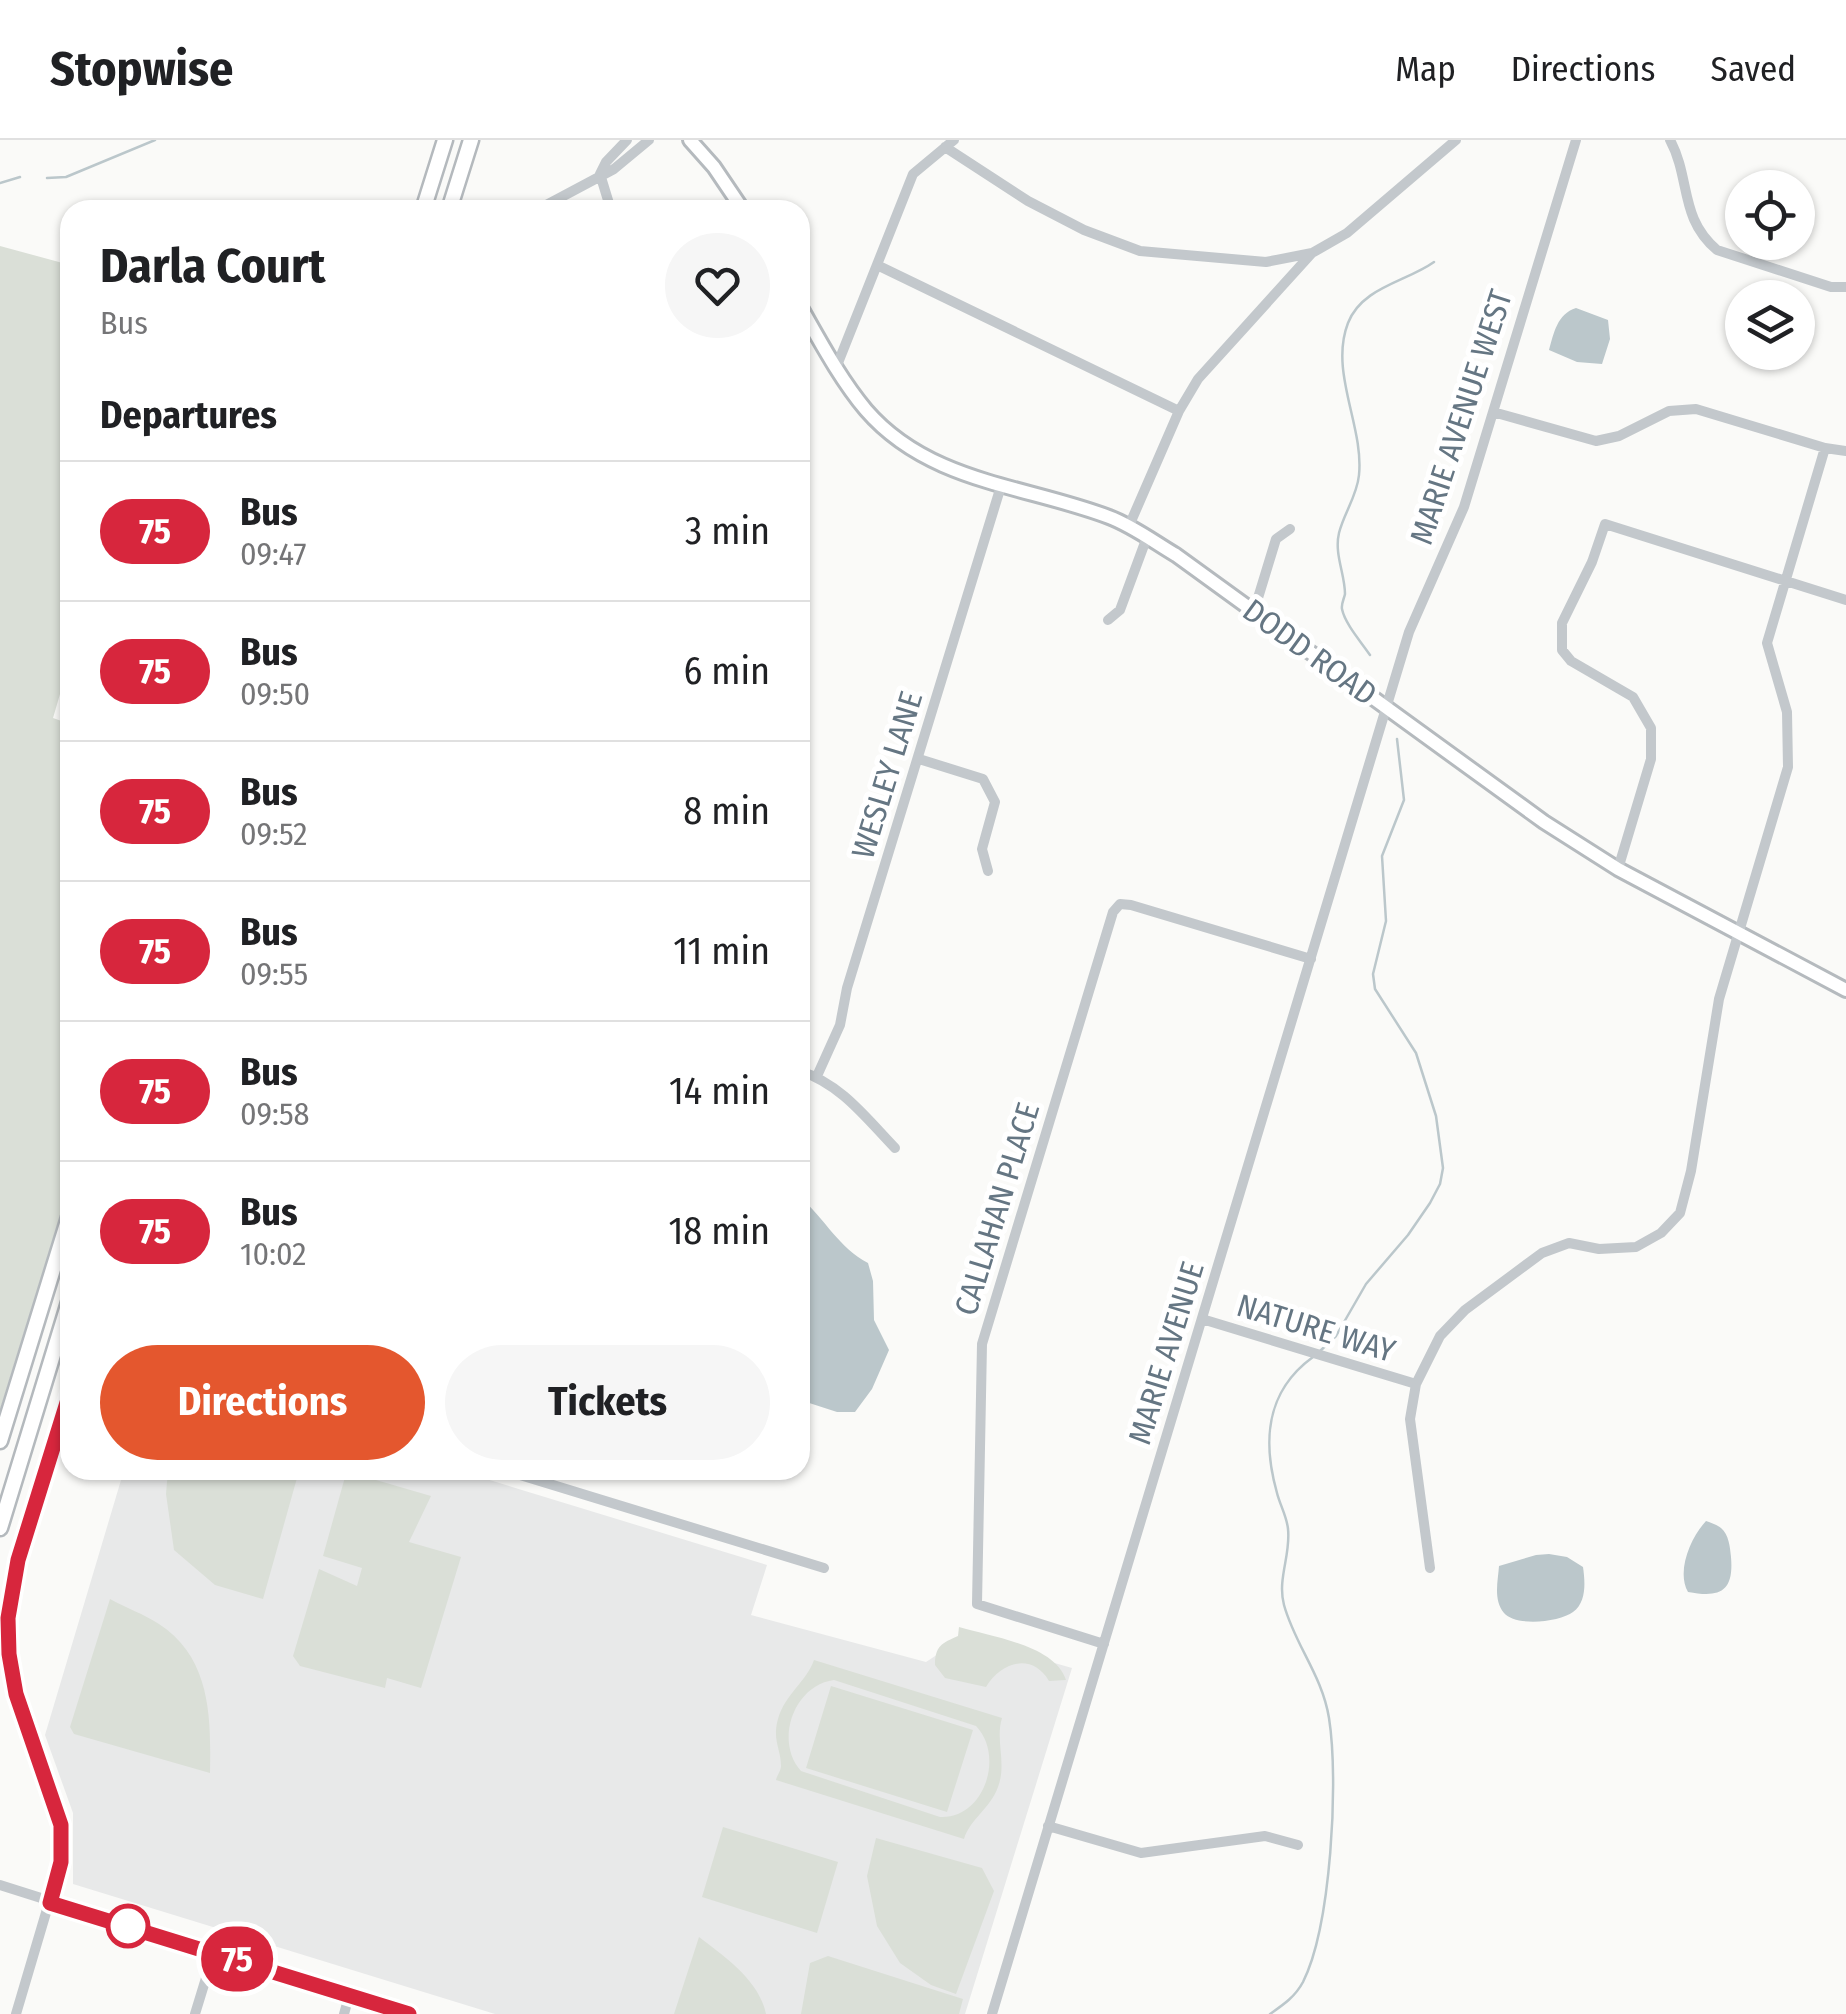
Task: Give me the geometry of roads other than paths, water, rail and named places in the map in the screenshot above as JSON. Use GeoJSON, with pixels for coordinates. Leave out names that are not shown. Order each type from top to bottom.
{"type":"FeatureCollection","features":[{"type":"Feature","properties":{"kind":"highway"},"geometry":{"type":"LineString","coordinates":[[426,200],[445,140]]}},
{"type":"Feature","properties":{"kind":"highway"},"geometry":{"type":"LineString","coordinates":[[452,200],[471,140]]}},
{"type":"Feature","properties":{"kind":"highway"},"geometry":{"type":"LineString","coordinates":[[0,1441],[60,1246]]}},
{"type":"Feature","properties":{"kind":"highway"},"geometry":{"type":"LineString","coordinates":[[0,1528],[60,1332]]}},
{"type":"Feature","properties":{"kind":"main road"},"geometry":{"type":"LineString","coordinates":[[690,140],[736,200]]}},
{"type":"Feature","properties":{"kind":"main road","name":"DODD ROAD"},"geometry":{"type":"LineString","coordinates":[[810,323],[867,411],[904,444],[949,470],[1088,510],[1129,526],[1254,611],[1544,822],[1618,869],[1846,990]]}},
{"type":"Feature","properties":{"kind":"street"},"geometry":{"type":"LineString","coordinates":[[609,200],[600,174],[627,140]]}},
{"type":"Feature","properties":{"kind":"street"},"geometry":{"type":"LineString","coordinates":[[555,200],[614,169],[649,140]]}},
{"type":"Feature","properties":{"kind":"street"},"geometry":{"type":"LineString","coordinates":[[1129,526],[1178,411],[1198,378],[1312,253],[1366,221],[1456,140]]}},
{"type":"Feature","properties":{"kind":"street","name":"MARIE AVENUE WEST"},"geometry":{"type":"LineString","coordinates":[[1386,707],[1409,632],[1464,507],[1576,140]]}},
{"type":"Feature","properties":{"kind":"street"},"geometry":{"type":"LineString","coordinates":[[1670,140],[1692,222],[1716,250],[1831,287],[1846,287]]}},
{"type":"Feature","properties":{"kind":"street"},"geometry":{"type":"LineString","coordinates":[[836,368],[913,174],[950,144],[1028,202],[1084,230],[1140,251],[1266,262],[1312,253]]}},
{"type":"Feature","properties":{"kind":"street"},"geometry":{"type":"LineString","coordinates":[[877,264],[1178,411]]}},
{"type":"Feature","properties":{"kind":"street"},"geometry":{"type":"LineString","coordinates":[[1493,412],[1596,441],[1619,436],[1669,412],[1696,409],[1846,451]]}},
{"type":"Feature","properties":{"kind":"street"},"geometry":{"type":"LineString","coordinates":[[1430,1568],[1410,1419],[1416,1384],[1440,1336],[1465,1310],[1542,1253],[1569,1244],[1599,1249],[1636,1248],[1660,1233],[1680,1212],[1691,1170],[1719,999],[1788,767],[1787,712],[1767,643],[1825,448]]}},
{"type":"Feature","properties":{"kind":"street","name":"WESLEY LANE"},"geometry":{"type":"LineString","coordinates":[[817,1076],[840,1025],[847,988],[1002,486]]}},
{"type":"Feature","properties":{"kind":"street"},"geometry":{"type":"LineString","coordinates":[[1618,869],[1652,759],[1651,728],[1633,697],[1571,661],[1562,650],[1562,623],[1592,562],[1605,524],[1846,600]]}},
{"type":"Feature","properties":{"kind":"street"},"geometry":{"type":"LineString","coordinates":[[1254,611],[1276,539],[1290,529]]}},
{"type":"Feature","properties":{"kind":"street"},"geometry":{"type":"LineString","coordinates":[[1108,620],[1120,610],[1147,537]]}},
{"type":"Feature","properties":{"kind":"street","name":"MARIE AVENUE"},"geometry":{"type":"LineString","coordinates":[[992,2014],[1386,707]]}},
{"type":"Feature","properties":{"kind":"street"},"geometry":{"type":"LineString","coordinates":[[919,759],[984,779],[996,802],[982,849],[988,871]]}},
{"type":"Feature","properties":{"kind":"street","name":"CALLAHAN PLACE"},"geometry":{"type":"LineString","coordinates":[[1104,1644],[977,1604],[982,1344],[1114,912],[1120,904],[1311,960]]}},
{"type":"Feature","properties":{"kind":"street"},"geometry":{"type":"LineString","coordinates":[[810,1074],[844,1093],[894,1148]]}},
{"type":"Feature","properties":{"kind":"street","name":"NATURE WAY"},"geometry":{"type":"LineString","coordinates":[[1202,1319],[1416,1384]]}},
{"type":"Feature","properties":{"kind":"street"},"geometry":{"type":"LineString","coordinates":[[16,2014],[61,1862],[61,1825],[16,1694],[8,1618],[18,1560],[60,1425]]}},
{"type":"Feature","properties":{"kind":"street"},"geometry":{"type":"LineString","coordinates":[[537,1480],[824,1568]]}},
{"type":"Feature","properties":{"kind":"street"},"geometry":{"type":"LineString","coordinates":[[1048,1826],[1141,1853],[1265,1836],[1298,1845]]}},
{"type":"Feature","properties":{"kind":"street"},"geometry":{"type":"LineString","coordinates":[[0,1885],[408,2014]]}},
{"type":"Feature","properties":{"kind":"street"},"geometry":{"type":"LineString","coordinates":[[195,2014],[214,1952]]}},
{"type":"Feature","properties":{"kind":"street"},"geometry":{"type":"LineString","coordinates":[[344,2014],[349,1996]]}},
{"type":"Feature","properties":{"kind":"waterway"},"geometry":{"type":"LineString","coordinates":[[47,178],[66,177],[155,140]]}},
{"type":"Feature","properties":{"kind":"waterway"},"geometry":{"type":"LineString","coordinates":[[0,183],[20,177]]}},
{"type":"Feature","properties":{"kind":"waterway"},"geometry":{"type":"LineString","coordinates":[[1370,655],[1350,627],[1342,607],[1345,594],[1338,541],[1359,475],[1357,437],[1344,380],[1343,342],[1348,323],[1363,301],[1434,262]]}},
{"type":"Feature","properties":{"kind":"waterway"},"geometry":{"type":"LineString","coordinates":[[1319,1352],[1336,1336],[1366,1284],[1430,1203],[1443,1168],[1436,1116],[1416,1053],[1375,989],[1373,974],[1386,921],[1382,856],[1404,800],[1397,739]]}},
{"type":"Feature","properties":{"kind":"waterway"},"geometry":{"type":"LineString","coordinates":[[1270,2014],[1296,1992],[1313,1957],[1326,1890],[1333,1814],[1332,1745],[1326,1702],[1282,1595],[1288,1529],[1272,1473],[1269,1436],[1285,1385],[1313,1357]]}}]}
